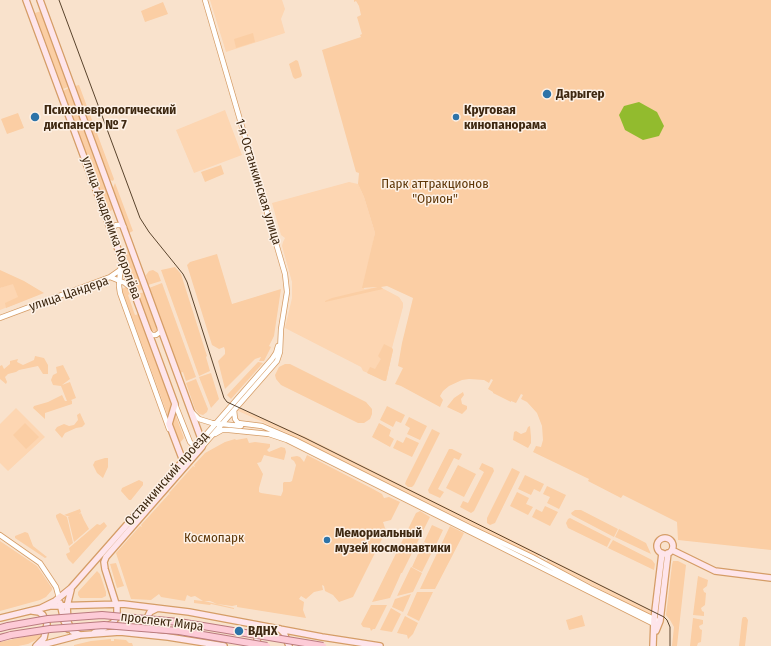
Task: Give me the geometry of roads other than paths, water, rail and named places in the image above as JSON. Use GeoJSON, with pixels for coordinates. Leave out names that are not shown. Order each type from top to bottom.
{"type":"FeatureCollection","features":[{"type":"Feature","properties":{"kind":"main road","name":"улица Академика Королёва"},"geometry":{"type":"LineString","coordinates":[[26,0],[175,404]]}},
{"type":"Feature","properties":{"kind":"main road","name":"улица Академика Королёва"},"geometry":{"type":"LineString","coordinates":[[40,0],[202,440]]}},
{"type":"Feature","properties":{"kind":"main road"},"geometry":{"type":"LineString","coordinates":[[175,404],[169,422],[183,461]]}},
{"type":"Feature","properties":{"kind":"main road"},"geometry":{"type":"LineString","coordinates":[[202,440],[202,447]]}},
{"type":"Feature","properties":{"kind":"main road","name":"Останкинский проезд"},"geometry":{"type":"LineString","coordinates":[[116,604],[105,569],[104,562],[106,557],[202,447]]}},
{"type":"Feature","properties":{"kind":"main road","name":"Останкинский проезд"},"geometry":{"type":"LineString","coordinates":[[41,608],[51,604],[71,588],[183,461]]}},
{"type":"Feature","properties":{"kind":"main road"},"geometry":{"type":"LineString","coordinates":[[657,623],[667,552]]}},
{"type":"Feature","properties":{"kind":"main road"},"geometry":{"type":"LineString","coordinates":[[667,552],[688,558],[715,571],[771,578]]}},
{"type":"Feature","properties":{"kind":"main road"},"geometry":{"type":"LineString","coordinates":[[653,646],[667,552]]}},
{"type":"Feature","properties":{"kind":"main road"},"geometry":{"type":"LineString","coordinates":[[666,562],[673,556],[688,558]]}},
{"type":"Feature","properties":{"kind":"main road"},"geometry":{"type":"LineString","coordinates":[[71,588],[64,606],[64,621],[66,627],[71,632],[80,635]]}},
{"type":"Feature","properties":{"kind":"main road"},"geometry":{"type":"LineString","coordinates":[[59,598],[64,606],[72,630],[80,635]]}},
{"type":"Feature","properties":{"kind":"main road"},"geometry":{"type":"LineString","coordinates":[[94,633],[115,620],[118,613],[116,604]]}},
{"type":"Feature","properties":{"kind":"main road"},"geometry":{"type":"LineString","coordinates":[[0,618],[41,608],[116,604],[189,612],[322,637],[380,646]]}},
{"type":"Feature","properties":{"kind":"main road"},"geometry":{"type":"LineString","coordinates":[[67,617],[68,613],[72,609],[85,608],[92,605]]}},
{"type":"Feature","properties":{"kind":"main road"},"geometry":{"type":"LineString","coordinates":[[152,635],[148,631],[147,619],[150,612],[158,608]]}},
{"type":"Feature","properties":{"kind":"main road"},"geometry":{"type":"LineString","coordinates":[[29,611],[41,613],[46,622],[45,635],[43,640],[37,646]]}},
{"type":"Feature","properties":{"kind":"main road","name":"проспект Мира"},"geometry":{"type":"LineString","coordinates":[[0,628],[48,619],[102,615],[179,622],[322,646]]}},
{"type":"Feature","properties":{"kind":"main road","name":"проспект Мира"},"geometry":{"type":"LineString","coordinates":[[0,638],[57,628],[104,625],[179,631],[267,646]]}},
{"type":"Feature","properties":{"kind":"main road"},"geometry":{"type":"LineString","coordinates":[[256,646],[257,640],[262,633],[270,628],[278,628],[283,631],[289,646]]}},
{"type":"Feature","properties":{"kind":"main road"},"geometry":{"type":"LineString","coordinates":[[37,646],[80,635],[120,632],[183,639],[224,646]]}},
{"type":"Feature","properties":{"kind":"street","name":"1-я Останкинская улица"},"geometry":{"type":"LineString","coordinates":[[205,0],[287,281],[287,292],[280,337],[280,352],[274,365]]}},
{"type":"Feature","properties":{"kind":"street"},"geometry":{"type":"LineString","coordinates":[[112,232],[116,225],[124,227]]}},
{"type":"Feature","properties":{"kind":"street"},"geometry":{"type":"LineString","coordinates":[[121,258],[119,281],[120,294],[167,424],[173,435]]}},
{"type":"Feature","properties":{"kind":"street"},"geometry":{"type":"LineString","coordinates":[[110,277],[120,270]]}},
{"type":"Feature","properties":{"kind":"street","name":"улица Цандера"},"geometry":{"type":"LineString","coordinates":[[0,318],[110,277],[128,285],[134,292]]}},
{"type":"Feature","properties":{"kind":"street"},"geometry":{"type":"LineString","coordinates":[[148,332],[152,335],[156,335],[160,332],[160,328]]}},
{"type":"Feature","properties":{"kind":"street","name":"Останкинский проезд"},"geometry":{"type":"LineString","coordinates":[[183,461],[272,359],[276,353],[280,337]]}},
{"type":"Feature","properties":{"kind":"street","name":"Останкинский проезд"},"geometry":{"type":"LineString","coordinates":[[202,447],[274,365]]}},
{"type":"Feature","properties":{"kind":"street","name":"улица Академика Королёва"},"geometry":{"type":"LineString","coordinates":[[175,404],[190,442],[195,447]]}},
{"type":"Feature","properties":{"kind":"street"},"geometry":{"type":"LineString","coordinates":[[190,409],[197,418],[216,424],[271,430]]}},
{"type":"Feature","properties":{"kind":"street"},"geometry":{"type":"LineString","coordinates":[[234,410],[234,419],[238,423],[260,425],[295,440],[416,503]]}},
{"type":"Feature","properties":{"kind":"street"},"geometry":{"type":"LineString","coordinates":[[208,440],[218,432],[226,430],[274,436],[293,443],[471,530],[532,557],[657,623]]}},
{"type":"Feature","properties":{"kind":"street"},"geometry":{"type":"LineString","coordinates":[[195,447],[202,447]]}},
{"type":"Feature","properties":{"kind":"street"},"geometry":{"type":"LineString","coordinates":[[0,535],[40,563],[56,587],[59,598]]}},
{"type":"Feature","properties":{"kind":"tram line"},"geometry":{"type":"LineString","coordinates":[[59,0],[140,218],[149,232],[183,274],[187,282],[224,398],[227,402],[305,438],[664,617],[670,627],[670,646]]}},
{"type":"Feature","properties":{"kind":"place","name":"Дарыгер"},"geometry":{"type":"Point","coordinates":[547,94]}},
{"type":"Feature","properties":{"kind":"place","name":"Психоневрологический диспансер № 7"},"geometry":{"type":"Point","coordinates":[35,117]}},
{"type":"Feature","properties":{"kind":"place","name":"Круговая кинопанорама"},"geometry":{"type":"Point","coordinates":[456,117]}},
{"type":"Feature","properties":{"kind":"place","name":"Мемориальный музей космонавтики"},"geometry":{"type":"Point","coordinates":[327,540]}},
{"type":"Feature","properties":{"kind":"place","name":"ВДНХ"},"geometry":{"type":"Point","coordinates":[239,631]}},
{"type":"Feature","properties":{"kind":"park label","name":"Парк аттракционов \"Орион\""},"geometry":{"type":"Point","coordinates":[435,192]}},
{"type":"Feature","properties":{"kind":"park label","name":"Космопарк"},"geometry":{"type":"Point","coordinates":[214,538]}}]}
